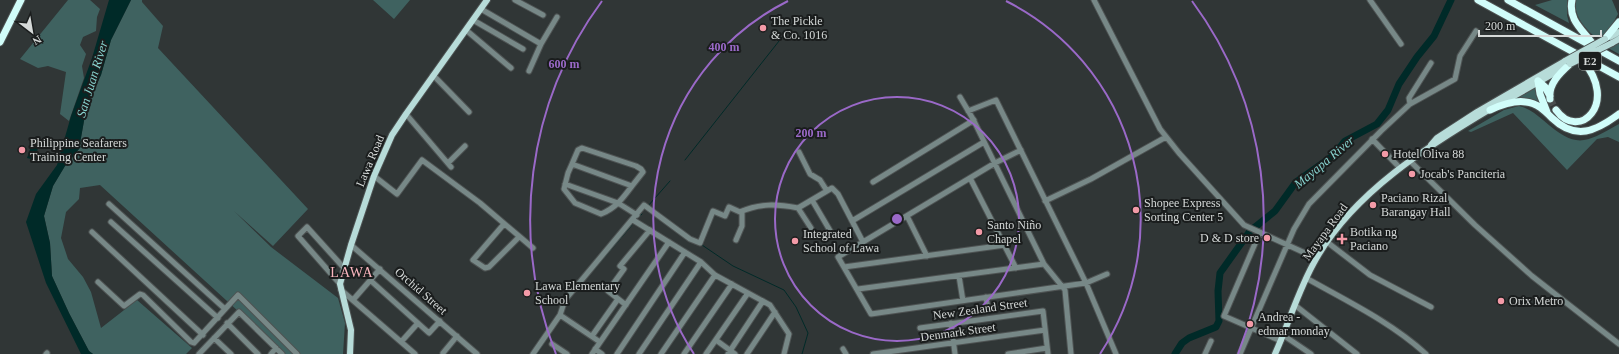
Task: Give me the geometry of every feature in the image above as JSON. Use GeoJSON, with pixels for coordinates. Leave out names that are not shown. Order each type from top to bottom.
{"type":"FeatureCollection","features":[{"type":"Feature","properties":{"kind":"highway"},"geometry":{"type":"LineString","coordinates":[[0,42],[21,0]]}},
{"type":"Feature","properties":{"kind":"highway","name":"E2"},"geometry":{"type":"LineString","coordinates":[[1478,0],[1619,77]]}},
{"type":"Feature","properties":{"kind":"highway","name":"E2"},"geometry":{"type":"LineString","coordinates":[[1508,0],[1619,61]]}},
{"type":"Feature","properties":{"kind":"highway"},"geometry":{"type":"LineString","coordinates":[[1572,0],[1571,10],[1573,19],[1595,48]]}},
{"type":"Feature","properties":{"kind":"highway"},"geometry":{"type":"LineString","coordinates":[[1609,41],[1619,22]]}},
{"type":"Feature","properties":{"kind":"highway"},"geometry":{"type":"LineString","coordinates":[[1561,46],[1586,63],[1603,83]]}},
{"type":"Feature","properties":{"kind":"highway"},"geometry":{"type":"LineString","coordinates":[[1537,79],[1545,87],[1550,97],[1554,81],[1568,63]]}},
{"type":"Feature","properties":{"kind":"highway"},"geometry":{"type":"LineString","coordinates":[[1537,79],[1540,94],[1548,114]]}},
{"type":"Feature","properties":{"kind":"highway"},"geometry":{"type":"LineString","coordinates":[[1490,110],[1521,101],[1534,104],[1563,126],[1583,132],[1596,129],[1619,114]]}},
{"type":"Feature","properties":{"kind":"highway"},"geometry":{"type":"LineString","coordinates":[[1556,110],[1569,120],[1582,121],[1596,115],[1604,104]]}},
{"type":"Feature","properties":{"kind":"main road","name":"Lawa Road"},"geometry":{"type":"LineString","coordinates":[[350,354],[351,330],[341,287],[344,268],[374,176],[392,135],[487,0]]}},
{"type":"Feature","properties":{"kind":"main road","name":"Mayapa Road"},"geometry":{"type":"LineString","coordinates":[[1427,149],[1435,140],[1465,119],[1609,41],[1619,32]]}},
{"type":"Feature","properties":{"kind":"main road","name":"Mayapa Road"},"geometry":{"type":"LineString","coordinates":[[1609,41],[1619,39]]}},
{"type":"Feature","properties":{"kind":"main road","name":"Mayapa Road"},"geometry":{"type":"LineString","coordinates":[[1278,353],[1282,338],[1306,278],[1316,258],[1349,215],[1410,160],[1537,79]]}},
{"type":"Feature","properties":{"kind":"street"},"geometry":{"type":"LineString","coordinates":[[515,0],[543,15]]}},
{"type":"Feature","properties":{"kind":"street"},"geometry":{"type":"LineString","coordinates":[[1094,0],[1160,129],[1166,137],[1239,221],[1258,232],[1316,258]]}},
{"type":"Feature","properties":{"kind":"street"},"geometry":{"type":"LineString","coordinates":[[1370,0],[1401,44]]}},
{"type":"Feature","properties":{"kind":"street"},"geometry":{"type":"LineString","coordinates":[[481,9],[541,44]]}},
{"type":"Feature","properties":{"kind":"street"},"geometry":{"type":"LineString","coordinates":[[529,71],[541,44],[557,17]]}},
{"type":"Feature","properties":{"kind":"street"},"geometry":{"type":"LineString","coordinates":[[473,20],[523,49]]}},
{"type":"Feature","properties":{"kind":"street"},"geometry":{"type":"LineString","coordinates":[[466,30],[511,68]]}},
{"type":"Feature","properties":{"kind":"street"},"geometry":{"type":"LineString","coordinates":[[1240,354],[1298,220],[1309,204],[1372,139],[1410,104],[1455,79],[1460,56],[1476,31]]}},
{"type":"Feature","properties":{"kind":"street"},"geometry":{"type":"LineString","coordinates":[[1410,104],[1409,98],[1431,63]]}},
{"type":"Feature","properties":{"kind":"street"},"geometry":{"type":"LineString","coordinates":[[433,75],[468,112]]}},
{"type":"Feature","properties":{"kind":"street"},"geometry":{"type":"LineString","coordinates":[[960,97],[974,120],[1044,264],[1066,292],[1071,354]]}},
{"type":"Feature","properties":{"kind":"street"},"geometry":{"type":"LineString","coordinates":[[968,111],[996,100],[1086,283],[1114,353]]}},
{"type":"Feature","properties":{"kind":"street"},"geometry":{"type":"LineString","coordinates":[[406,114],[449,165],[465,146]]}},
{"type":"Feature","properties":{"kind":"street"},"geometry":{"type":"LineString","coordinates":[[873,182],[974,120]]}},
{"type":"Feature","properties":{"kind":"street"},"geometry":{"type":"LineString","coordinates":[[1045,201],[1091,180],[1166,137]]}},
{"type":"Feature","properties":{"kind":"street"},"geometry":{"type":"LineString","coordinates":[[1372,139],[1400,168]]}},
{"type":"Feature","properties":{"kind":"street"},"geometry":{"type":"LineString","coordinates":[[852,221],[984,142]]}},
{"type":"Feature","properties":{"kind":"street"},"geometry":{"type":"LineString","coordinates":[[582,148],[641,168],[643,172],[618,203],[601,214],[575,203],[564,189],[572,164],[578,150],[582,148]]}},
{"type":"Feature","properties":{"kind":"street"},"geometry":{"type":"LineString","coordinates":[[1021,150],[995,163],[838,258],[871,314],[1063,287],[1086,283],[1107,274]]}},
{"type":"Feature","properties":{"kind":"street"},"geometry":{"type":"LineString","coordinates":[[799,152],[810,174],[820,180],[827,191]]}},
{"type":"Feature","properties":{"kind":"street"},"geometry":{"type":"LineString","coordinates":[[374,176],[397,194],[422,160],[480,203],[534,248]]}},
{"type":"Feature","properties":{"kind":"street"},"geometry":{"type":"LineString","coordinates":[[1410,160],[1470,220],[1532,276],[1619,344]]}},
{"type":"Feature","properties":{"kind":"street"},"geometry":{"type":"LineString","coordinates":[[572,164],[632,186]]}},
{"type":"Feature","properties":{"kind":"street"},"geometry":{"type":"LineString","coordinates":[[970,178],[1016,268]]}},
{"type":"Feature","properties":{"kind":"street"},"geometry":{"type":"LineString","coordinates":[[565,184],[618,203],[637,215]]}},
{"type":"Feature","properties":{"kind":"street"},"geometry":{"type":"LineString","coordinates":[[533,354],[560,315],[566,300],[644,205],[690,239],[700,243],[713,211],[725,216],[729,207],[740,212],[758,205],[776,204],[798,208],[832,188],[835,190],[863,242]]}},
{"type":"Feature","properties":{"kind":"street"},"geometry":{"type":"LineString","coordinates":[[812,200],[832,234]]}},
{"type":"Feature","properties":{"kind":"street"},"geometry":{"type":"LineString","coordinates":[[109,204],[225,309]]}},
{"type":"Feature","properties":{"kind":"street"},"geometry":{"type":"LineString","coordinates":[[798,208],[811,228]]}},
{"type":"Feature","properties":{"kind":"street"},"geometry":{"type":"LineString","coordinates":[[736,240],[742,226],[742,211]]}},
{"type":"Feature","properties":{"kind":"street"},"geometry":{"type":"LineString","coordinates":[[907,216],[927,256]]}},
{"type":"Feature","properties":{"kind":"street"},"geometry":{"type":"LineString","coordinates":[[633,220],[701,262],[715,275],[770,305],[789,334],[784,354]]}},
{"type":"Feature","properties":{"kind":"street"},"geometry":{"type":"LineString","coordinates":[[111,222],[218,318]]}},
{"type":"Feature","properties":{"kind":"street"},"geometry":{"type":"LineString","coordinates":[[504,224],[473,260],[485,268],[489,267],[519,237]]}},
{"type":"Feature","properties":{"kind":"street"},"geometry":{"type":"LineString","coordinates":[[344,268],[307,227],[298,236],[353,300],[415,354]]}},
{"type":"Feature","properties":{"kind":"street"},"geometry":{"type":"LineString","coordinates":[[626,305],[608,291],[624,269],[620,266],[650,230]]}},
{"type":"Feature","properties":{"kind":"street"},"geometry":{"type":"LineString","coordinates":[[92,232],[203,335]]}},
{"type":"Feature","properties":{"kind":"street"},"geometry":{"type":"LineString","coordinates":[[1258,232],[1224,316],[1251,328],[1282,338],[1311,354]]}},
{"type":"Feature","properties":{"kind":"street"},"geometry":{"type":"LineString","coordinates":[[602,354],[594,352],[669,242]]}},
{"type":"Feature","properties":{"kind":"street"},"geometry":{"type":"LineString","coordinates":[[1327,242],[1370,275],[1431,307]]}},
{"type":"Feature","properties":{"kind":"street","name":"Orchid Street"},"geometry":{"type":"LineString","coordinates":[[351,245],[475,353]]}},
{"type":"Feature","properties":{"kind":"street"},"geometry":{"type":"LineString","coordinates":[[844,267],[1005,245]]}},
{"type":"Feature","properties":{"kind":"street"},"geometry":{"type":"LineString","coordinates":[[617,354],[685,252]]}},
{"type":"Feature","properties":{"kind":"street"},"geometry":{"type":"LineString","coordinates":[[639,354],[701,262]]}},
{"type":"Feature","properties":{"kind":"street"},"geometry":{"type":"LineString","coordinates":[[858,290],[1044,264]]}},
{"type":"Feature","properties":{"kind":"street"},"geometry":{"type":"LineString","coordinates":[[353,300],[380,269]]}},
{"type":"Feature","properties":{"kind":"street"},"geometry":{"type":"LineString","coordinates":[[661,354],[715,275]]}},
{"type":"Feature","properties":{"kind":"street"},"geometry":{"type":"LineString","coordinates":[[959,276],[963,300]]}},
{"type":"Feature","properties":{"kind":"street"},"geometry":{"type":"LineString","coordinates":[[1306,278],[1386,323],[1408,338],[1426,354]]}},
{"type":"Feature","properties":{"kind":"street"},"geometry":{"type":"LineString","coordinates":[[370,280],[429,333],[440,321]]}},
{"type":"Feature","properties":{"kind":"street"},"geometry":{"type":"LineString","coordinates":[[98,282],[124,306],[140,294],[142,295],[191,342],[197,341],[236,297],[240,296],[297,354]]}},
{"type":"Feature","properties":{"kind":"street"},"geometry":{"type":"LineString","coordinates":[[684,354],[732,284]]}},
{"type":"Feature","properties":{"kind":"street"},"geometry":{"type":"LineString","coordinates":[[706,354],[748,293]]}},
{"type":"Feature","properties":{"kind":"street"},"geometry":{"type":"LineString","coordinates":[[986,297],[988,310]]}},
{"type":"Feature","properties":{"kind":"street"},"geometry":{"type":"LineString","coordinates":[[592,336],[618,299]]}},
{"type":"Feature","properties":{"kind":"street"},"geometry":{"type":"LineString","coordinates":[[716,340],[731,353],[763,301]]}},
{"type":"Feature","properties":{"kind":"street"},"geometry":{"type":"LineString","coordinates":[[1296,306],[1357,354]]}},
{"type":"Feature","properties":{"kind":"street","name":"New Zealand Street"},"geometry":{"type":"LineString","coordinates":[[920,328],[1044,311],[1045,330]]}},
{"type":"Feature","properties":{"kind":"street"},"geometry":{"type":"LineString","coordinates":[[199,354],[227,323],[240,312],[282,354]]}},
{"type":"Feature","properties":{"kind":"street"},"geometry":{"type":"LineString","coordinates":[[747,354],[775,312]]}},
{"type":"Feature","properties":{"kind":"street"},"geometry":{"type":"LineString","coordinates":[[560,315],[600,342]]}},
{"type":"Feature","properties":{"kind":"street"},"geometry":{"type":"LineString","coordinates":[[227,323],[258,354]]}},
{"type":"Feature","properties":{"kind":"street"},"geometry":{"type":"LineString","coordinates":[[951,323],[955,354]]}},
{"type":"Feature","properties":{"kind":"street"},"geometry":{"type":"LineString","coordinates":[[401,342],[418,324]]}},
{"type":"Feature","properties":{"kind":"street"},"geometry":{"type":"LineString","coordinates":[[1008,354],[1047,351],[1045,330]]}},
{"type":"Feature","properties":{"kind":"street","name":"Denmark Street"},"geometry":{"type":"LineString","coordinates":[[873,354],[1045,330]]}},
{"type":"Feature","properties":{"kind":"street"},"geometry":{"type":"LineString","coordinates":[[443,353],[457,336]]}},
{"type":"Feature","properties":{"kind":"street"},"geometry":{"type":"LineString","coordinates":[[214,338],[231,354]]}},
{"type":"Feature","properties":{"kind":"street"},"geometry":{"type":"LineString","coordinates":[[1205,354],[1211,341]]}},
{"type":"Feature","properties":{"kind":"street"},"geometry":{"type":"LineString","coordinates":[[552,344],[567,354]]}},
{"type":"Feature","properties":{"kind":"street"},"geometry":{"type":"LineString","coordinates":[[271,354],[276,348]]}},
{"type":"Feature","properties":{"kind":"street"},"geometry":{"type":"LineString","coordinates":[[203,349],[208,354]]}},
{"type":"Feature","properties":{"kind":"street"},"geometry":{"type":"LineString","coordinates":[[843,349],[846,354]]}},
{"type":"Feature","properties":{"kind":"shaded area"},"geometry":{"type":"Polygon","coordinates":[[[68,0],[90,0],[100,9],[97,17],[96,31],[83,37],[80,45],[86,54],[82,66],[84,78],[69,121],[60,114],[66,72],[48,66],[38,68],[20,59],[68,0]]]}},
{"type":"Feature","properties":{"kind":"shaded area"},"geometry":{"type":"Polygon","coordinates":[[[131,0],[142,0],[142,2],[163,26],[158,48],[308,209],[273,246],[234,211],[271,247],[338,298],[345,323],[343,354],[285,354],[100,185],[80,188],[79,199],[66,212],[61,238],[68,259],[83,277],[91,292],[101,328],[137,300],[192,348],[186,354],[93,354],[89,351],[52,276],[50,243],[44,216],[53,186],[65,166],[79,149],[87,104],[101,75],[111,40],[131,0]]]}},
{"type":"Feature","properties":{"kind":"shaded area"},"geometry":{"type":"Polygon","coordinates":[[[373,0],[410,0],[394,19],[373,0]]]}},
{"type":"Feature","properties":{"kind":"shaded area"},"geometry":{"type":"Polygon","coordinates":[[[1552,0],[1567,0],[1567,15],[1569,23],[1535,5],[1552,0]]]}},
{"type":"Feature","properties":{"kind":"shaded area"},"geometry":{"type":"Polygon","coordinates":[[[1576,0],[1612,0],[1618,14],[1609,30],[1603,37],[1594,36],[1583,25],[1576,11],[1576,0]]]}},
{"type":"Feature","properties":{"kind":"shaded area"},"geometry":{"type":"Polygon","coordinates":[[[1619,43],[1619,54],[1608,48],[1619,43]]]}},
{"type":"Feature","properties":{"kind":"shaded area"},"geometry":{"type":"Polygon","coordinates":[[[1536,86],[1540,102],[1527,98],[1516,98],[1536,86]]]}},
{"type":"Feature","properties":{"kind":"shaded area"},"geometry":{"type":"Polygon","coordinates":[[[1519,106],[1526,108],[1564,136],[1572,139],[1588,139],[1597,136],[1619,124],[1619,142],[1608,137],[1597,139],[1567,170],[1513,113],[1471,132],[1468,131],[1504,110],[1519,106]]]}},
{"type":"Feature","properties":{"kind":"water","name":"San Juan River"},"geometry":{"type":"Polygon","coordinates":[[[109,0],[131,0],[111,40],[101,75],[87,104],[79,149],[65,166],[53,186],[44,216],[50,243],[52,276],[69,313],[89,351],[93,354],[81,354],[46,283],[26,222],[36,194],[57,165],[71,116],[92,58],[109,0]]]}},
{"type":"Feature","properties":{"kind":"water"},"geometry":{"type":"Polygon","coordinates":[[[31,146],[38,148],[35,160],[27,158],[31,146]]]}},
{"type":"Feature","properties":{"kind":"waterway","name":"Mayapa River"},"geometry":{"type":"LineString","coordinates":[[1175,354],[1182,343],[1189,338],[1216,327],[1219,321],[1218,291],[1220,273],[1250,231],[1275,211],[1296,182],[1334,155],[1345,141],[1377,124],[1388,110],[1399,84],[1417,57],[1434,36],[1451,0]]}},
{"type":"Feature","properties":{"kind":"waterway"},"geometry":{"type":"LineString","coordinates":[[685,160],[783,36]]}},
{"type":"Feature","properties":{"kind":"waterway"},"geometry":{"type":"LineString","coordinates":[[648,206],[670,181]]}},
{"type":"Feature","properties":{"kind":"waterway"},"geometry":{"type":"LineString","coordinates":[[638,218],[642,214]]}},
{"type":"Feature","properties":{"kind":"waterway"},"geometry":{"type":"LineString","coordinates":[[592,272],[632,225]]}},
{"type":"Feature","properties":{"kind":"waterway"},"geometry":{"type":"LineString","coordinates":[[702,245],[733,266],[784,290],[796,307],[808,333],[802,354]]}},
{"type":"Feature","properties":{"kind":"waterway"},"geometry":{"type":"LineString","coordinates":[[537,354],[552,331]]}},
{"type":"Feature","properties":{"kind":"tunnel"},"geometry":{"type":"LineString","coordinates":[[1550,99],[1556,110]]}},
{"type":"Feature","properties":{"kind":"place","name":"The Pickle & Co. 1016"},"geometry":{"type":"Point","coordinates":[763,28]}},
{"type":"Feature","properties":{"kind":"place","name":"Philippine Seafarers Training Center"},"geometry":{"type":"Point","coordinates":[22,150]}},
{"type":"Feature","properties":{"kind":"place","name":"Hotel Oliva 88"},"geometry":{"type":"Point","coordinates":[1385,154]}},
{"type":"Feature","properties":{"kind":"place","name":"Jocab's Panciteria"},"geometry":{"type":"Point","coordinates":[1412,174]}},
{"type":"Feature","properties":{"kind":"place","name":"Paciano Rizal Barangay Hall"},"geometry":{"type":"Point","coordinates":[1373,205]}},
{"type":"Feature","properties":{"kind":"place","name":"Shopee Express Sorting Center 5"},"geometry":{"type":"Point","coordinates":[1136,210]}},
{"type":"Feature","properties":{"kind":"place","name":"Santo Niño Chapel"},"geometry":{"type":"Point","coordinates":[979,232]}},
{"type":"Feature","properties":{"kind":"place","name":"D & D store"},"geometry":{"type":"Point","coordinates":[1267,238]}},
{"type":"Feature","properties":{"kind":"place","name":"Botika ng Paciano"},"geometry":{"type":"Point","coordinates":[1342,239]}},
{"type":"Feature","properties":{"kind":"place","name":"Integrated School of Lawa"},"geometry":{"type":"Point","coordinates":[795,241]}},
{"type":"Feature","properties":{"kind":"place","name":"Lawa Elementary School"},"geometry":{"type":"Point","coordinates":[527,293]}},
{"type":"Feature","properties":{"kind":"place","name":"Orix Metro"},"geometry":{"type":"Point","coordinates":[1501,301]}},
{"type":"Feature","properties":{"kind":"place","name":"Andrea - edmar monday"},"geometry":{"type":"Point","coordinates":[1250,324]}},
{"type":"Feature","properties":{"kind":"district","name":"LAWA"},"geometry":{"type":"Point","coordinates":[352,272]}}]}
